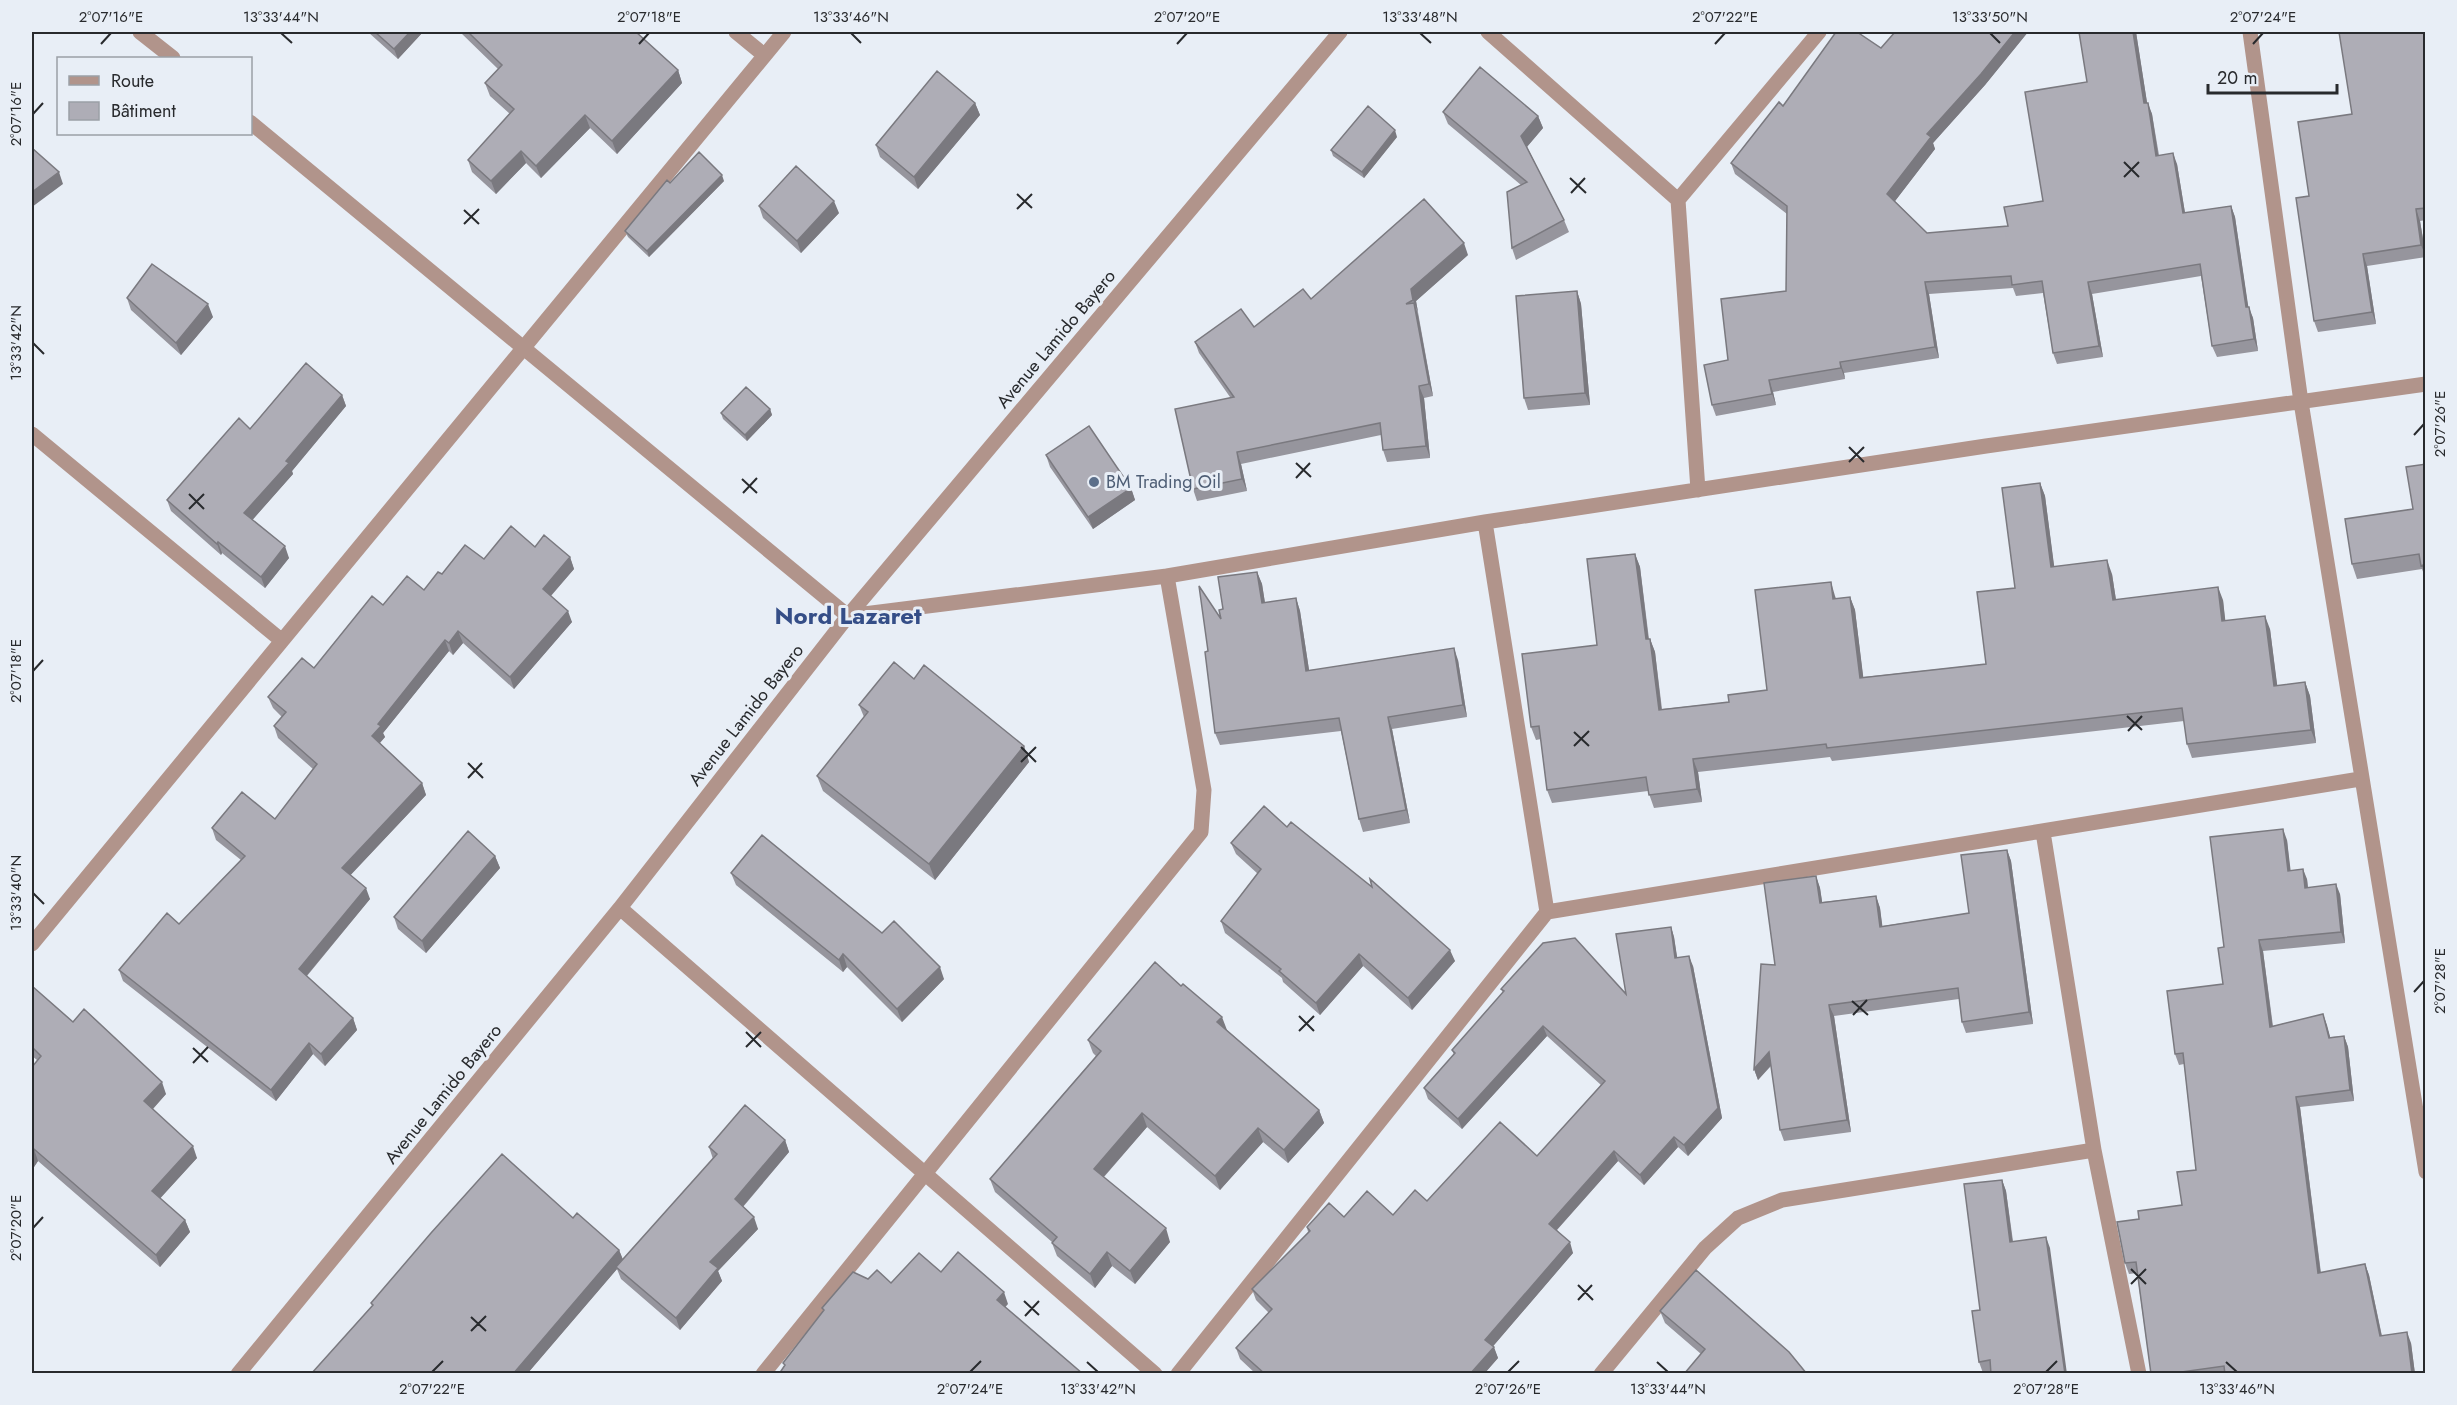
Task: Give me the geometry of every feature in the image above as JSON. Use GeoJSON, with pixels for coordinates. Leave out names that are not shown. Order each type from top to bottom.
{"type":"FeatureCollection","features":[{"type":"Feature","properties":{"kind":"street"},"geometry":{"type":"LineString","coordinates":[[140,32],[172,57]]}},
{"type":"Feature","properties":{"kind":"street"},"geometry":{"type":"LineString","coordinates":[[736,32],[764,56]]}},
{"type":"Feature","properties":{"kind":"street"},"geometry":{"type":"LineString","coordinates":[[32,944],[784,32]]}},
{"type":"Feature","properties":{"kind":"street","name":"Avenue Lamido Bayero"},"geometry":{"type":"LineString","coordinates":[[238,1374],[621,908],[848,616],[1340,32]]}},
{"type":"Feature","properties":{"kind":"street"},"geometry":{"type":"LineString","coordinates":[[1488,32],[1678,200]]}},
{"type":"Feature","properties":{"kind":"street"},"geometry":{"type":"LineString","coordinates":[[1698,490],[1678,200],[1819,32]]}},
{"type":"Feature","properties":{"kind":"street"},"geometry":{"type":"LineString","coordinates":[[2250,32],[2301,402],[2360,779],[2426,1172]]}},
{"type":"Feature","properties":{"kind":"street"},"geometry":{"type":"LineString","coordinates":[[252,124],[848,616],[1167,576],[1485,522],[1986,446],[2426,384]]}},
{"type":"Feature","properties":{"kind":"street"},"geometry":{"type":"LineString","coordinates":[[32,434],[281,640]]}},
{"type":"Feature","properties":{"kind":"street"},"geometry":{"type":"LineString","coordinates":[[1485,522],[1547,912]]}},
{"type":"Feature","properties":{"kind":"street"},"geometry":{"type":"LineString","coordinates":[[764,1374],[1201,832],[1204,790],[1167,576]]}},
{"type":"Feature","properties":{"kind":"street"},"geometry":{"type":"LineString","coordinates":[[1178,1374],[1547,912],[2360,779]]}},
{"type":"Feature","properties":{"kind":"street"},"geometry":{"type":"LineString","coordinates":[[2043,832],[2094,1150],[2139,1374]]}},
{"type":"Feature","properties":{"kind":"street"},"geometry":{"type":"LineString","coordinates":[[621,908],[1155,1374]]}},
{"type":"Feature","properties":{"kind":"street"},"geometry":{"type":"LineString","coordinates":[[1601,1374],[1705,1248],[1738,1218],[1782,1200],[2094,1150]]}},
{"type":"Feature","properties":{"kind":"building"},"geometry":{"type":"Polygon","coordinates":[[[375,32],[410,32],[394,49],[375,32]]]}},
{"type":"Feature","properties":{"kind":"building"},"geometry":{"type":"Polygon","coordinates":[[[468,32],[636,32],[678,70],[612,141],[585,115],[536,166],[521,151],[491,181],[468,160],[514,109],[485,83],[502,65],[468,32]]]}},
{"type":"Feature","properties":{"kind":"building"},"geometry":{"type":"Polygon","coordinates":[[[1836,32],[1857,32],[1881,48],[1895,32],[2015,32],[1927,134],[1931,137],[1887,194],[1927,233],[2008,226],[2004,207],[2043,201],[2025,92],[2087,82],[2079,32],[2133,32],[2144,103],[2148,103],[2156,156],[2173,153],[2183,213],[2231,206],[2246,307],[2249,307],[2254,339],[2212,346],[2200,264],[2088,282],[2099,346],[2053,353],[2042,281],[2012,285],[2011,276],[1925,282],[1935,347],[1840,362],[1841,368],[1769,380],[1772,394],[1712,405],[1704,365],[1728,360],[1721,299],[1786,291],[1787,206],[1731,163],[1779,102],[1783,106],[1836,32]]]}},
{"type":"Feature","properties":{"kind":"building"},"geometry":{"type":"Polygon","coordinates":[[[2339,32],[2426,32],[2426,208],[2416,209],[2421,245],[2363,254],[2372,312],[2314,321],[2296,198],[2309,196],[2298,122],[2352,114],[2339,32]]]}},
{"type":"Feature","properties":{"kind":"building"},"geometry":{"type":"Polygon","coordinates":[[[1480,67],[1538,116],[1521,136],[1564,220],[1512,248],[1507,192],[1527,182],[1443,112],[1480,67]]]}},
{"type":"Feature","properties":{"kind":"building"},"geometry":{"type":"Polygon","coordinates":[[[937,71],[975,103],[914,177],[876,145],[937,71]]]}},
{"type":"Feature","properties":{"kind":"building"},"geometry":{"type":"Polygon","coordinates":[[[1368,106],[1395,130],[1362,172],[1331,150],[1368,106]]]}},
{"type":"Feature","properties":{"kind":"building"},"geometry":{"type":"Polygon","coordinates":[[[32,148],[59,172],[32,192],[32,148]]]}},
{"type":"Feature","properties":{"kind":"building"},"geometry":{"type":"Polygon","coordinates":[[[699,152],[722,175],[647,251],[625,231],[667,180],[670,183],[699,152]]]}},
{"type":"Feature","properties":{"kind":"building"},"geometry":{"type":"Polygon","coordinates":[[[796,166],[834,201],[797,241],[759,206],[796,166]]]}},
{"type":"Feature","properties":{"kind":"building"},"geometry":{"type":"Polygon","coordinates":[[[1424,199],[1464,243],[1411,289],[1413,300],[1406,304],[1414,303],[1429,384],[1419,386],[1426,446],[1383,450],[1380,423],[1237,452],[1242,479],[1193,489],[1175,409],[1234,397],[1195,342],[1241,309],[1254,327],[1303,289],[1311,299],[1424,199]]]}},
{"type":"Feature","properties":{"kind":"building"},"geometry":{"type":"Polygon","coordinates":[[[152,264],[208,304],[176,343],[127,298],[152,264]]]}},
{"type":"Feature","properties":{"kind":"building"},"geometry":{"type":"Polygon","coordinates":[[[1577,291],[1585,393],[1524,398],[1516,296],[1577,291]]]}},
{"type":"Feature","properties":{"kind":"building"},"geometry":{"type":"Polygon","coordinates":[[[306,363],[342,395],[286,461],[289,463],[244,513],[285,546],[261,577],[218,542],[217,544],[167,500],[239,418],[250,429],[306,363]]]}},
{"type":"Feature","properties":{"kind":"building"},"geometry":{"type":"Polygon","coordinates":[[[746,387],[770,409],[745,435],[721,413],[746,387]]]}},
{"type":"Feature","properties":{"kind":"building"},"geometry":{"type":"Polygon","coordinates":[[[1089,426],[1131,488],[1088,517],[1046,455],[1089,426]]]}},
{"type":"Feature","properties":{"kind":"building"},"geometry":{"type":"Polygon","coordinates":[[[2426,464],[2426,581],[2419,554],[2352,564],[2345,519],[2413,509],[2406,467],[2426,464]]]}},
{"type":"Feature","properties":{"kind":"building"},"geometry":{"type":"Polygon","coordinates":[[[2040,483],[2051,567],[2107,560],[2113,600],[2218,587],[2222,621],[2265,616],[2274,686],[2305,682],[2311,730],[2187,744],[2182,708],[1827,748],[1826,744],[1693,759],[1697,789],[1649,795],[1646,777],[1547,790],[1539,726],[1531,727],[1522,654],[1597,645],[1587,559],[1635,554],[1646,639],[1650,639],[1659,710],[1729,702],[1728,695],[1767,690],[1755,590],[1831,582],[1833,599],[1850,597],[1860,678],[1986,664],[1977,592],[2015,588],[2002,488],[2040,483]]]}},
{"type":"Feature","properties":{"kind":"building"},"geometry":{"type":"Polygon","coordinates":[[[511,526],[535,547],[544,535],[570,557],[543,589],[568,611],[510,677],[458,631],[449,643],[445,640],[378,724],[381,726],[372,736],[422,783],[342,868],[366,888],[299,969],[353,1018],[321,1054],[309,1043],[271,1090],[119,970],[167,913],[179,924],[245,856],[212,828],[242,792],[275,819],[317,764],[274,726],[286,712],[268,697],[302,658],[314,668],[372,596],[383,605],[407,576],[424,590],[438,572],[442,574],[465,545],[484,559],[511,526]]]}},
{"type":"Feature","properties":{"kind":"building"},"geometry":{"type":"Polygon","coordinates":[[[1257,572],[1262,603],[1296,598],[1306,671],[1454,648],[1463,705],[1388,717],[1406,810],[1359,819],[1339,718],[1215,733],[1205,652],[1208,651],[1199,586],[1221,619],[1219,610],[1223,609],[1218,577],[1257,572]]]}},
{"type":"Feature","properties":{"kind":"building"},"geometry":{"type":"Polygon","coordinates":[[[894,662],[914,679],[924,665],[1024,746],[929,864],[817,776],[868,712],[859,705],[894,662]]]}},
{"type":"Feature","properties":{"kind":"building"},"geometry":{"type":"Polygon","coordinates":[[[1264,806],[1287,827],[1291,822],[1372,887],[1370,879],[1450,950],[1408,998],[1359,954],[1316,1003],[1279,971],[1281,969],[1221,921],[1261,869],[1231,843],[1264,806]]]}},
{"type":"Feature","properties":{"kind":"building"},"geometry":{"type":"Polygon","coordinates":[[[2283,829],[2288,871],[2303,869],[2305,888],[2336,884],[2341,932],[2259,940],[2270,1027],[2323,1014],[2329,1038],[2344,1036],[2350,1090],[2296,1097],[2318,1273],[2365,1264],[2380,1336],[2407,1332],[2412,1374],[2225,1374],[2224,1366],[2151,1374],[2136,1262],[2125,1263],[2117,1222],[2139,1219],[2138,1211],[2182,1205],[2177,1172],[2196,1170],[2183,1053],[2175,1054],[2167,991],[2223,984],[2218,948],[2224,947],[2210,837],[2283,829]]]}},
{"type":"Feature","properties":{"kind":"building"},"geometry":{"type":"Polygon","coordinates":[[[468,831],[495,856],[422,941],[394,917],[468,831]]]}},
{"type":"Feature","properties":{"kind":"building"},"geometry":{"type":"Polygon","coordinates":[[[762,835],[882,933],[894,921],[940,967],[897,1009],[843,954],[839,960],[731,873],[762,835]]]}},
{"type":"Feature","properties":{"kind":"building"},"geometry":{"type":"Polygon","coordinates":[[[2007,850],[2029,1012],[1962,1022],[1958,988],[1829,1005],[1847,1120],[1780,1130],[1769,1052],[1754,1069],[1761,964],[1775,965],[1764,883],[1816,876],[1820,903],[1876,896],[1880,927],[1969,913],[1961,855],[2007,850]]]}},
{"type":"Feature","properties":{"kind":"building"},"geometry":{"type":"Polygon","coordinates":[[[1671,927],[1675,958],[1689,956],[1718,1108],[1684,1145],[1674,1137],[1640,1175],[1614,1151],[1549,1224],[1570,1242],[1485,1340],[1494,1347],[1470,1374],[1265,1374],[1236,1348],[1272,1309],[1252,1289],[1310,1231],[1307,1227],[1329,1203],[1344,1217],[1367,1191],[1393,1215],[1415,1190],[1427,1201],[1500,1122],[1537,1156],[1605,1081],[1543,1026],[1458,1119],[1424,1088],[1455,1053],[1452,1050],[1504,991],[1501,989],[1543,943],[1575,938],[1626,994],[1616,934],[1671,927]]]}},
{"type":"Feature","properties":{"kind":"building"},"geometry":{"type":"Polygon","coordinates":[[[1155,962],[1181,986],[1183,984],[1222,1017],[1217,1022],[1319,1110],[1284,1150],[1258,1128],[1215,1176],[1142,1113],[1094,1169],[1166,1228],[1130,1271],[1107,1252],[1090,1274],[1052,1243],[1057,1237],[990,1179],[1101,1051],[1088,1040],[1155,962]]]}},
{"type":"Feature","properties":{"kind":"building"},"geometry":{"type":"Polygon","coordinates":[[[32,986],[73,1022],[84,1009],[162,1082],[144,1101],[193,1146],[152,1191],[185,1220],[156,1255],[34,1149],[32,1152],[32,1067],[41,1056],[32,1047],[32,986]]]}},
{"type":"Feature","properties":{"kind":"building"},"geometry":{"type":"Polygon","coordinates":[[[745,1105],[785,1140],[735,1199],[754,1217],[710,1262],[718,1268],[676,1318],[616,1267],[717,1154],[709,1147],[745,1105]]]}},
{"type":"Feature","properties":{"kind":"building"},"geometry":{"type":"Polygon","coordinates":[[[502,1154],[573,1218],[577,1213],[619,1250],[513,1374],[311,1374],[373,1305],[371,1303],[431,1233],[502,1154]]]}},
{"type":"Feature","properties":{"kind":"building"},"geometry":{"type":"Polygon","coordinates":[[[2002,1180],[2010,1242],[2046,1237],[2065,1374],[1991,1374],[1990,1360],[1979,1362],[1972,1311],[1980,1310],[1964,1184],[2002,1180]]]}},
{"type":"Feature","properties":{"kind":"building"},"geometry":{"type":"Polygon","coordinates":[[[958,1252],[1004,1292],[997,1300],[1083,1374],[779,1374],[785,1365],[783,1363],[824,1310],[822,1308],[853,1272],[868,1279],[877,1270],[891,1283],[919,1253],[941,1272],[958,1252]]]}},
{"type":"Feature","properties":{"kind":"building"},"geometry":{"type":"Polygon","coordinates":[[[1696,1270],[1789,1352],[1807,1374],[1684,1374],[1705,1349],[1660,1311],[1696,1270]]]}},
{"type":"Feature","properties":{"kind":"place","name":"BM Trading Oil"},"geometry":{"type":"Point","coordinates":[1094,482]}},
{"type":"Feature","properties":{"kind":"district","name":"Nord Lazaret"},"geometry":{"type":"Point","coordinates":[848,616]}}]}
